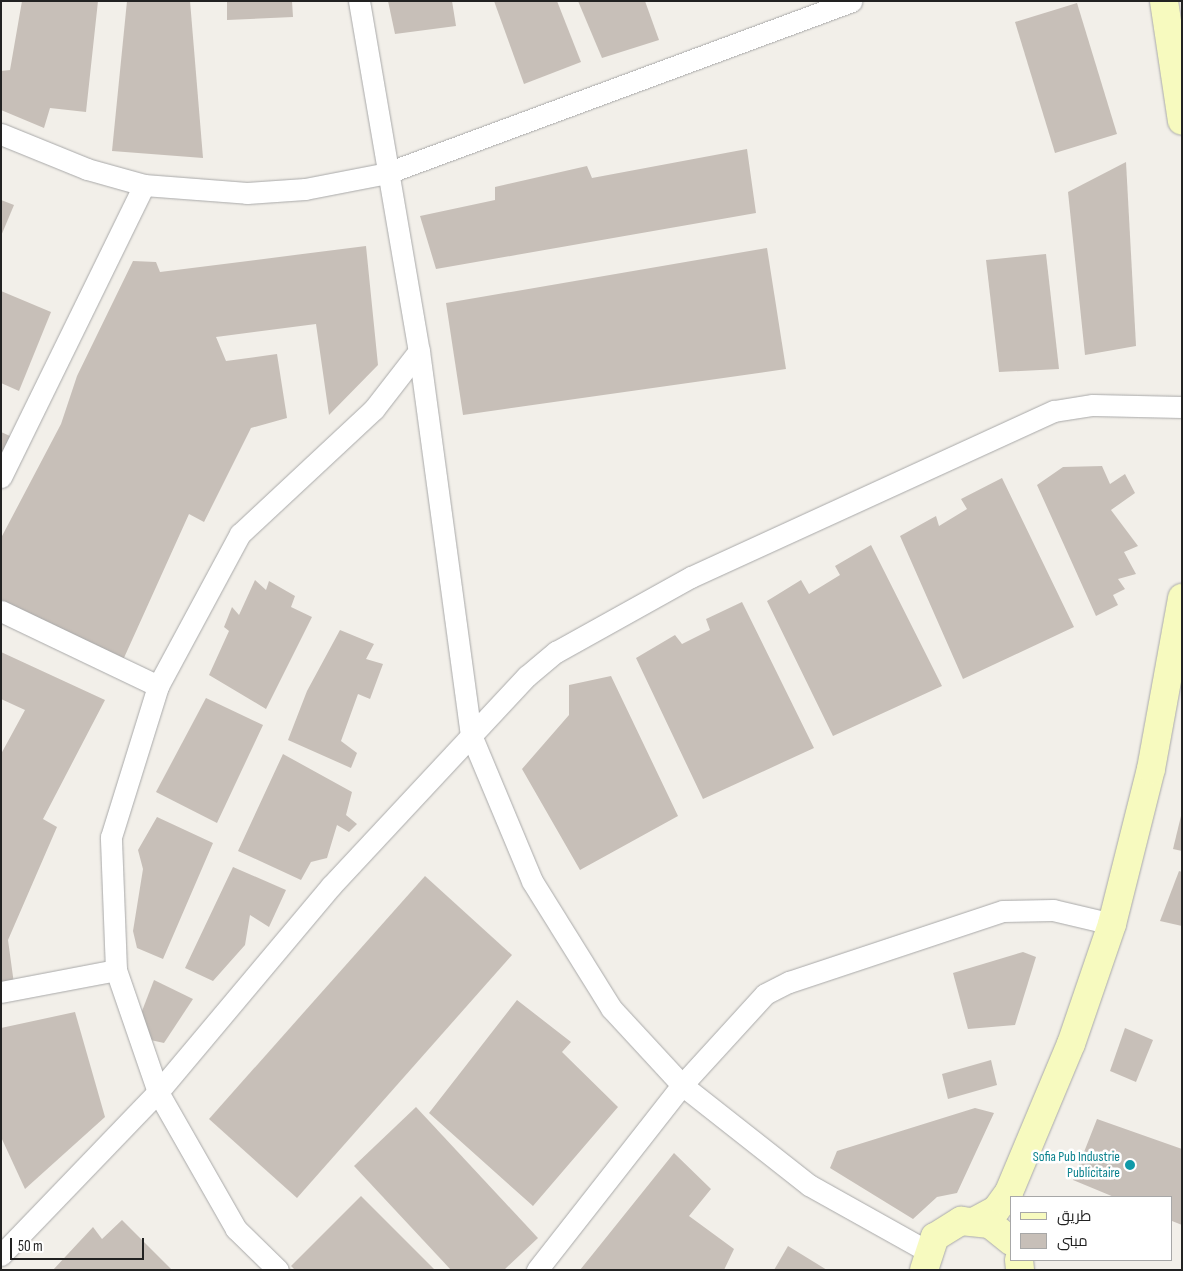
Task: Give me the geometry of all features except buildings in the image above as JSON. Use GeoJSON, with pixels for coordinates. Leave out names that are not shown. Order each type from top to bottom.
{"type":"FeatureCollection","features":[{"type":"Feature","properties":{"kind":"street"},"geometry":{"type":"LineString","coordinates":[[359,1],[387,173],[420,352],[471,735],[532,881],[561,933],[611,1008],[682,1085],[809,1185],[925,1260],[947,1227],[977,1220],[996,1210],[1009,1192],[1071,1044],[1112,924],[1151,769],[1182,598]]}},
{"type":"Feature","properties":{"kind":"street"},"geometry":{"type":"LineString","coordinates":[[1,134],[87,169],[144,185],[246,194],[305,189],[387,173],[851,1]]}},
{"type":"Feature","properties":{"kind":"street"},"geometry":{"type":"LineString","coordinates":[[1164,1],[1182,121]]}},
{"type":"Feature","properties":{"kind":"street"},"geometry":{"type":"LineString","coordinates":[[1,477],[144,185]]}},
{"type":"Feature","properties":{"kind":"street"},"geometry":{"type":"LineString","coordinates":[[278,1270],[236,1229],[158,1092],[116,970],[112,837],[158,686],[240,534],[374,409],[420,352]]}},
{"type":"Feature","properties":{"kind":"street"},"geometry":{"type":"LineString","coordinates":[[1,1255],[158,1092],[331,886],[527,676],[597,627],[691,577],[1024,423],[1054,411],[1093,405],[1182,407]]}},
{"type":"Feature","properties":{"kind":"street"},"geometry":{"type":"LineString","coordinates":[[1,611],[158,686]]}},
{"type":"Feature","properties":{"kind":"street"},"geometry":{"type":"LineString","coordinates":[[536,1270],[682,1085],[744,1012],[790,982],[1002,911],[1052,910],[1112,924]]}},
{"type":"Feature","properties":{"kind":"street"},"geometry":{"type":"LineString","coordinates":[[1,992],[116,970]]}},
{"type":"Feature","properties":{"kind":"street"},"geometry":{"type":"LineString","coordinates":[[1009,1192],[1010,1206]]}},
{"type":"Feature","properties":{"kind":"street"},"geometry":{"type":"LineString","coordinates":[[977,1220],[1001,1230],[1010,1243]]}},
{"type":"Feature","properties":{"kind":"place","name":"Sofia Pub Industrie Publicitaire"},"geometry":{"type":"Point","coordinates":[1130,1165]}}]}
